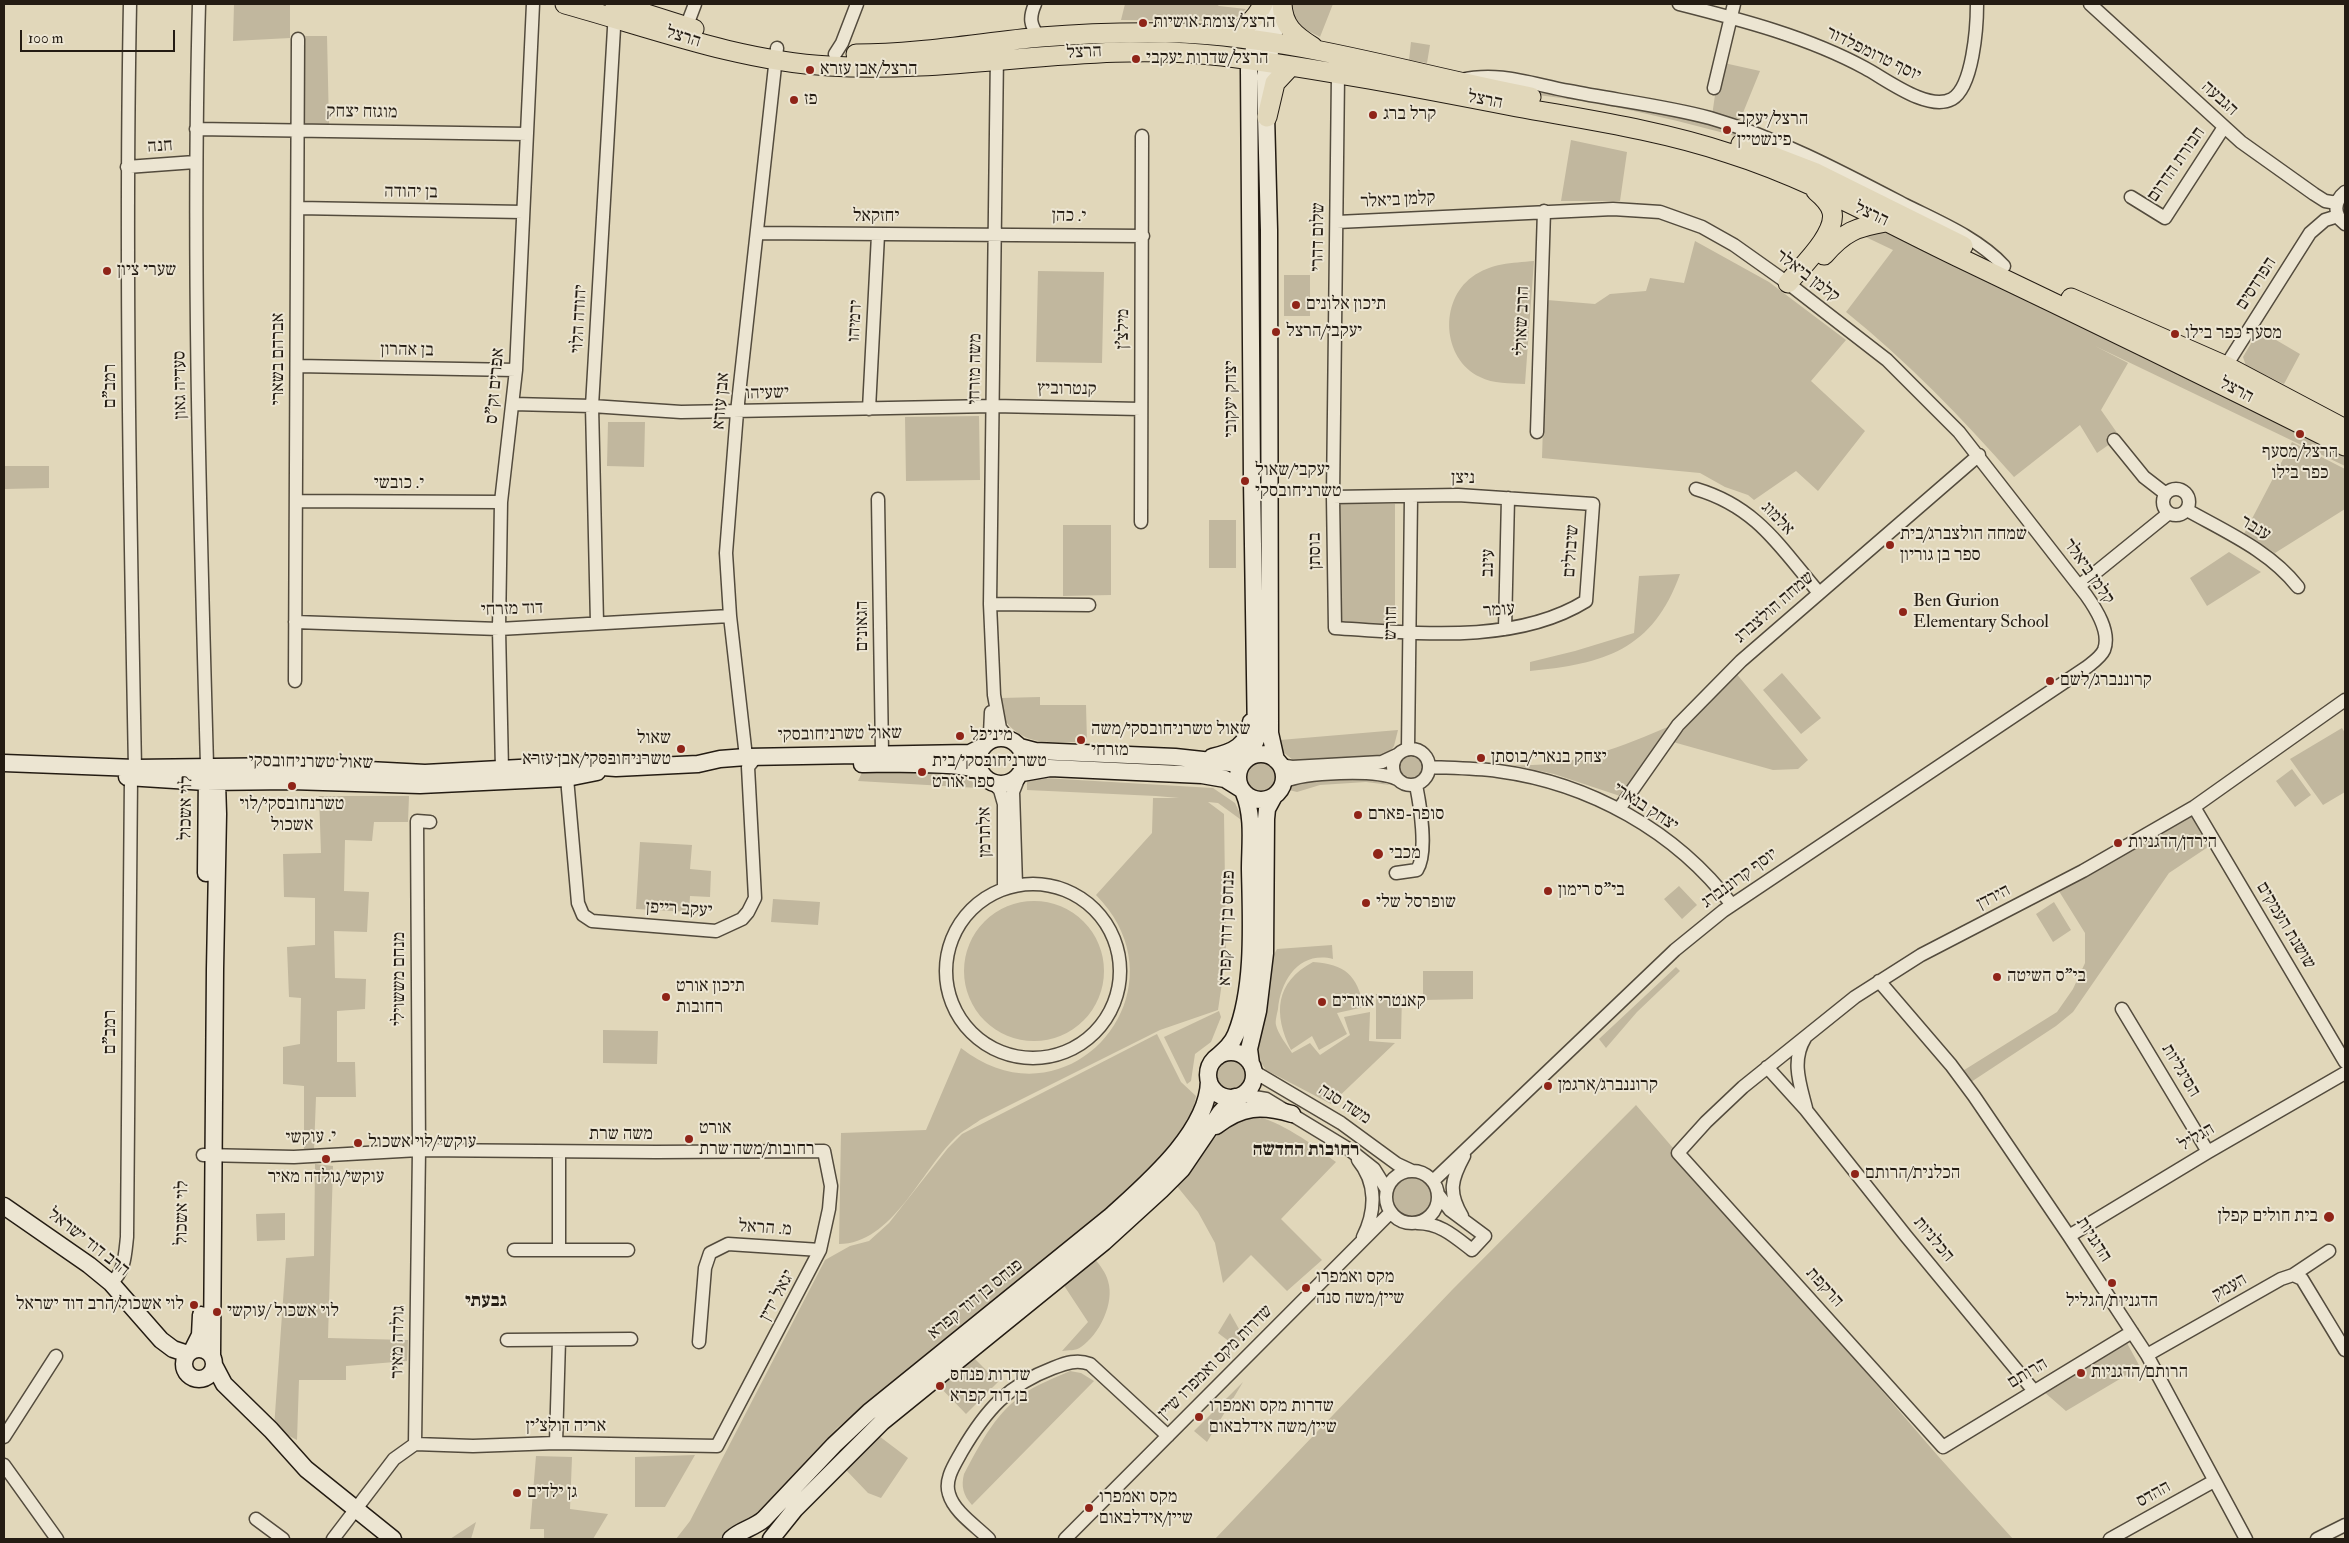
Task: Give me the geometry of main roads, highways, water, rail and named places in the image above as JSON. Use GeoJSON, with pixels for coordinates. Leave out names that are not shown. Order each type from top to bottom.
{"type":"FeatureCollection","features":[{"type":"Feature","properties":{"kind":"main road","name":"הרצל"},"geometry":{"type":"LineString","coordinates":[[566,4],[615,8],[685,32],[733,52],[776,54],[1182,52],[1259,62],[1419,88],[1669,136],[1729,153],[1807,183],[1886,222],[2345,429]]}},
{"type":"Feature","properties":{"kind":"main road"},"geometry":{"type":"LineString","coordinates":[[1221,36],[1245,27],[1254,19],[1264,4]]}},
{"type":"Feature","properties":{"kind":"main road"},"geometry":{"type":"LineString","coordinates":[[1281,4],[1288,28],[1299,38],[1320,51]]}},
{"type":"Feature","properties":{"kind":"main road","name":"הרצל"},"geometry":{"type":"LineString","coordinates":[[776,54],[854,67],[950,65],[1039,38],[1155,33],[1221,36],[1264,40],[1320,51],[1454,81],[1635,116],[1702,132],[1768,153],[1848,188],[2221,373],[2345,446]]}},
{"type":"Feature","properties":{"kind":"main road"},"geometry":{"type":"LineString","coordinates":[[1267,117],[1275,82],[1290,67]]}},
{"type":"Feature","properties":{"kind":"main road"},"geometry":{"type":"LineString","coordinates":[[1807,183],[1830,206],[1832,223],[1827,235],[1791,285],[1835,242],[1856,228],[1886,222]]}},
{"type":"Feature","properties":{"kind":"main road"},"geometry":{"type":"LineString","coordinates":[[1835,242],[1852,206],[1852,196],[1848,188]]}},
{"type":"Feature","properties":{"kind":"place","name":"הרצל/צומת אושיות"},"geometry":{"type":"Point","coordinates":[1143,23]}},
{"type":"Feature","properties":{"kind":"place","name":"הרצל/שדרות יעקבי"},"geometry":{"type":"Point","coordinates":[1136,59]}},
{"type":"Feature","properties":{"kind":"place","name":"הרצל/אבן עזרא"},"geometry":{"type":"Point","coordinates":[810,70]}},
{"type":"Feature","properties":{"kind":"place","name":"פז"},"geometry":{"type":"Point","coordinates":[794,100]}},
{"type":"Feature","properties":{"kind":"place","name":"קרל ברג"},"geometry":{"type":"Point","coordinates":[1373,115]}},
{"type":"Feature","properties":{"kind":"place","name":"הרצל/יעקב פינשטיין"},"geometry":{"type":"Point","coordinates":[1727,130]}},
{"type":"Feature","properties":{"kind":"place","name":"שערי ציון"},"geometry":{"type":"Point","coordinates":[107,271]}},
{"type":"Feature","properties":{"kind":"place","name":"תיכון אלונים"},"geometry":{"type":"Point","coordinates":[1296,305]}},
{"type":"Feature","properties":{"kind":"place","name":"יעקבי/הרצל"},"geometry":{"type":"Point","coordinates":[1276,332]}},
{"type":"Feature","properties":{"kind":"place","name":"מסעף כפר בילו"},"geometry":{"type":"Point","coordinates":[2175,334]}},
{"type":"Feature","properties":{"kind":"place","name":"הרצל/מסעף כפר בילו"},"geometry":{"type":"Point","coordinates":[2300,434]}},
{"type":"Feature","properties":{"kind":"place","name":"יעקבי/שאול טשרניחובסקי"},"geometry":{"type":"Point","coordinates":[1245,481]}},
{"type":"Feature","properties":{"kind":"place","name":"שמחה הולצברג/בית ספר בן גוריון"},"geometry":{"type":"Point","coordinates":[1890,545]}},
{"type":"Feature","properties":{"kind":"place","name":"Ben Gurion Elementary School"},"geometry":{"type":"Point","coordinates":[1903,612]}},
{"type":"Feature","properties":{"kind":"place","name":"קרוננברג/לשם"},"geometry":{"type":"Point","coordinates":[2050,681]}},
{"type":"Feature","properties":{"kind":"place","name":"מיניכל"},"geometry":{"type":"Point","coordinates":[960,736]}},
{"type":"Feature","properties":{"kind":"place","name":"שאול טשרניחובסקי/משה מזרחי"},"geometry":{"type":"Point","coordinates":[1081,740]}},
{"type":"Feature","properties":{"kind":"place","name":"שאול טשרניחובסקי/אבן עזרא"},"geometry":{"type":"Point","coordinates":[681,749]}},
{"type":"Feature","properties":{"kind":"place","name":"יצחק בנארי/בוסתן"},"geometry":{"type":"Point","coordinates":[1481,758]}},
{"type":"Feature","properties":{"kind":"place","name":"טשרניחובסקי/בית ספר אורט"},"geometry":{"type":"Point","coordinates":[922,772]}},
{"type":"Feature","properties":{"kind":"place","name":"טשרנחובסקי/לוי אשכול"},"geometry":{"type":"Point","coordinates":[292,786]}},
{"type":"Feature","properties":{"kind":"place","name":"סופר-פארם"},"geometry":{"type":"Point","coordinates":[1358,815]}},
{"type":"Feature","properties":{"kind":"place","name":"הירדן/הדגניות"},"geometry":{"type":"Point","coordinates":[2118,843]}},
{"type":"Feature","properties":{"kind":"place","name":"מכבי"},"geometry":{"type":"Point","coordinates":[1378,854]}},
{"type":"Feature","properties":{"kind":"place","name":"בי\"ס רימון"},"geometry":{"type":"Point","coordinates":[1548,891]}},
{"type":"Feature","properties":{"kind":"place","name":"שופרסל שלי"},"geometry":{"type":"Point","coordinates":[1366,903]}},
{"type":"Feature","properties":{"kind":"place","name":"בי\"ס השיטה"},"geometry":{"type":"Point","coordinates":[1997,977]}},
{"type":"Feature","properties":{"kind":"place","name":"תיכון אורט רחובות"},"geometry":{"type":"Point","coordinates":[666,997]}},
{"type":"Feature","properties":{"kind":"place","name":"קאנטרי אזורים"},"geometry":{"type":"Point","coordinates":[1322,1002]}},
{"type":"Feature","properties":{"kind":"place","name":"קרוננברג/ארגמן"},"geometry":{"type":"Point","coordinates":[1548,1086]}},
{"type":"Feature","properties":{"kind":"place","name":"אורט רחובות/משה שרת"},"geometry":{"type":"Point","coordinates":[689,1139]}},
{"type":"Feature","properties":{"kind":"place","name":"עוקשי/לוי אשכול"},"geometry":{"type":"Point","coordinates":[358,1143]}},
{"type":"Feature","properties":{"kind":"place","name":"עוקשי/גולדה מאיר"},"geometry":{"type":"Point","coordinates":[326,1159]}},
{"type":"Feature","properties":{"kind":"place","name":"הכלנית/הרותם"},"geometry":{"type":"Point","coordinates":[1855,1174]}},
{"type":"Feature","properties":{"kind":"place","name":"בית חולים קפלן"},"geometry":{"type":"Point","coordinates":[2329,1217]}},
{"type":"Feature","properties":{"kind":"place","name":"הדגניות/הגליל"},"geometry":{"type":"Point","coordinates":[2112,1283]}},
{"type":"Feature","properties":{"kind":"place","name":"מקס ואמפרו שיין/משה סנה"},"geometry":{"type":"Point","coordinates":[1306,1288]}},
{"type":"Feature","properties":{"kind":"place","name":"לוי אשכול/הרב דוד ישראל"},"geometry":{"type":"Point","coordinates":[194,1305]}},
{"type":"Feature","properties":{"kind":"place","name":"לוי אשכול /עוקשי"},"geometry":{"type":"Point","coordinates":[217,1312]}},
{"type":"Feature","properties":{"kind":"place","name":"הרותם/הדגניות"},"geometry":{"type":"Point","coordinates":[2081,1373]}},
{"type":"Feature","properties":{"kind":"place","name":"שדרות פנחס בן דוד קפרא"},"geometry":{"type":"Point","coordinates":[940,1386]}},
{"type":"Feature","properties":{"kind":"place","name":"שדרות מקס ואמפרו שיין/משה אידלבאום"},"geometry":{"type":"Point","coordinates":[1199,1417]}},
{"type":"Feature","properties":{"kind":"place","name":"גן ילדים"},"geometry":{"type":"Point","coordinates":[517,1493]}},
{"type":"Feature","properties":{"kind":"place","name":"מקס ואמפרו שיין/אידלבאום"},"geometry":{"type":"Point","coordinates":[1089,1508]}},
{"type":"Feature","properties":{"kind":"district","name":"רחובות החדשה"},"geometry":{"type":"Point","coordinates":[1306,1151]}},
{"type":"Feature","properties":{"kind":"district","name":"גבעתי"},"geometry":{"type":"Point","coordinates":[486,1302]}}]}
